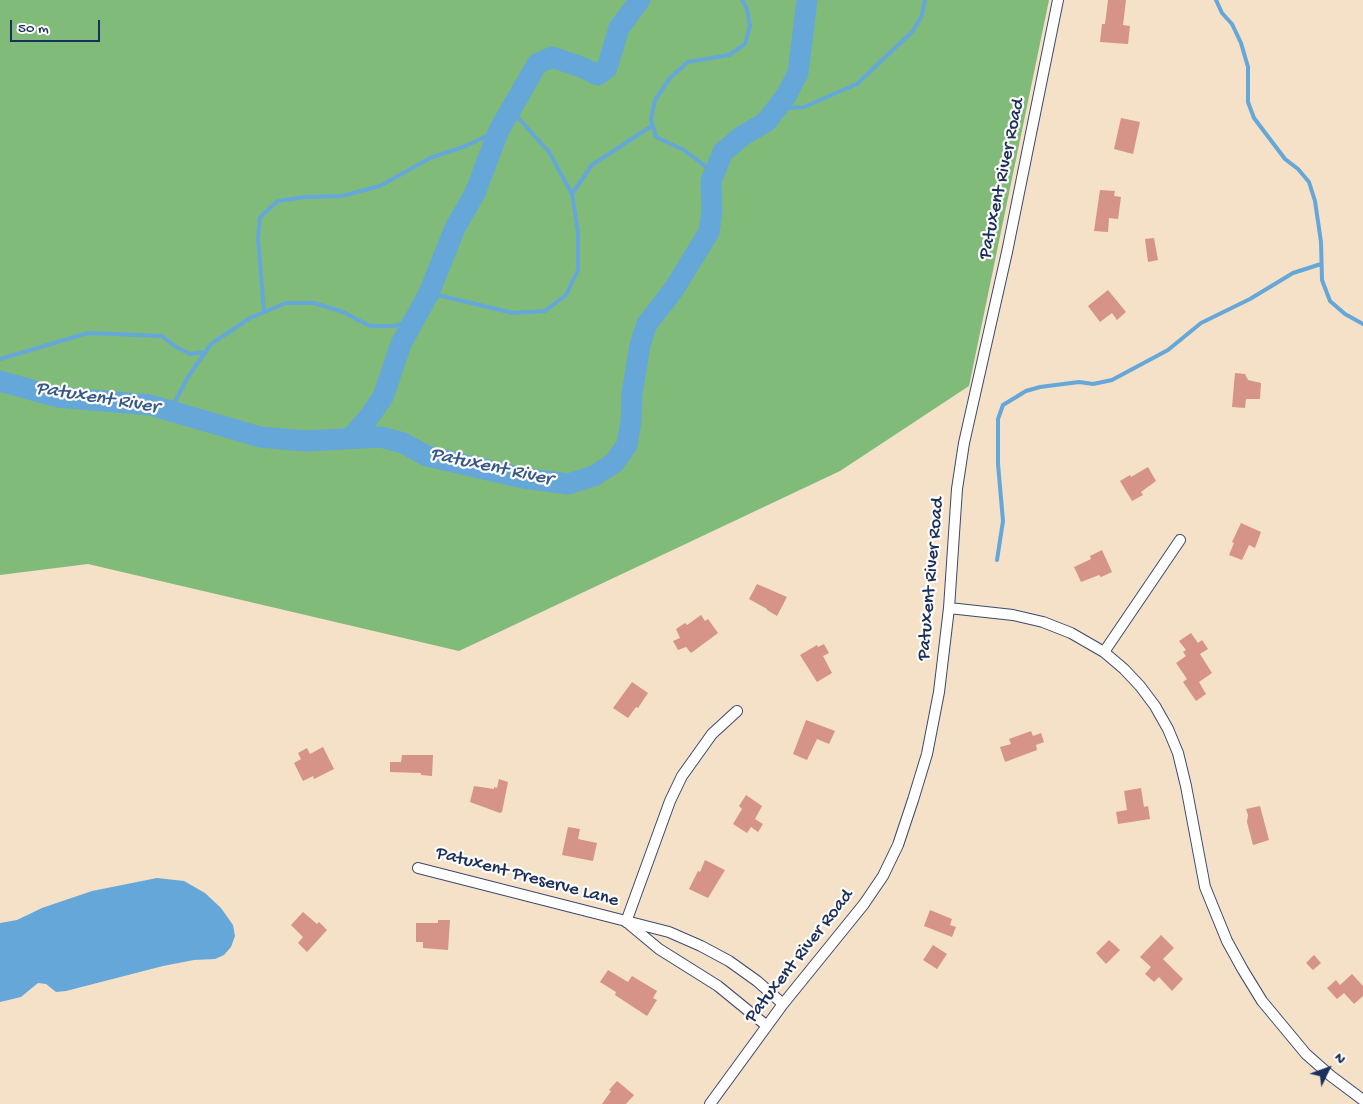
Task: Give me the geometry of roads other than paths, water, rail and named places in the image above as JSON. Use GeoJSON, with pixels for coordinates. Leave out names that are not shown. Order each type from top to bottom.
{"type":"FeatureCollection","features":[{"type":"Feature","properties":{"kind":"street","name":"Patuxent River Road"},"geometry":{"type":"LineString","coordinates":[[710,1104],[783,1004],[864,904],[883,876],[898,845],[927,754],[939,692],[949,608],[957,489],[964,443],[1007,252],[1058,0]]}},
{"type":"Feature","properties":{"kind":"street"},"geometry":{"type":"LineString","coordinates":[[1104,652],[1180,540]]}},
{"type":"Feature","properties":{"kind":"street"},"geometry":{"type":"LineString","coordinates":[[949,608],[1013,615],[1043,622],[1071,634],[1104,652],[1140,686],[1155,706],[1168,729],[1178,753],[1205,887],[1227,941],[1242,970],[1262,1001],[1306,1054],[1363,1100]]}},
{"type":"Feature","properties":{"kind":"street"},"geometry":{"type":"LineString","coordinates":[[626,922],[670,802],[682,776],[712,734],[737,711]]}},
{"type":"Feature","properties":{"kind":"street","name":"Patuxent Preserve Lane"},"geometry":{"type":"LineString","coordinates":[[418,868],[669,932],[728,961],[757,981],[783,1004]]}},
{"type":"Feature","properties":{"kind":"street","name":"Patuxent Preserve Lane"},"geometry":{"type":"LineString","coordinates":[[626,922],[659,949],[718,986],[767,1026]]}},
{"type":"Feature","properties":{"kind":"water"},"geometry":{"type":"Polygon","coordinates":[[[157,878],[184,881],[205,893],[221,908],[233,925],[235,936],[231,947],[224,955],[215,959],[194,960],[163,966],[66,991],[56,992],[46,984],[38,983],[21,997],[0,1002],[0,923],[17,920],[42,908],[92,891],[157,878]]]}},
{"type":"Feature","properties":{"kind":"waterway"},"geometry":{"type":"LineString","coordinates":[[351,438],[383,397],[401,344],[429,293],[455,228],[475,193],[499,130],[537,64],[552,57],[598,75],[607,68],[619,28],[640,0]]}},
{"type":"Feature","properties":{"kind":"waterway"},"geometry":{"type":"LineString","coordinates":[[714,173],[684,150],[656,137],[651,119],[655,100],[670,78],[688,62],[729,55],[745,44],[750,26],[747,9],[742,0]]}},
{"type":"Feature","properties":{"kind":"waterway","name":"Patuxent River"},"geometry":{"type":"LineString","coordinates":[[0,381],[57,397],[150,405],[260,437],[306,441],[381,437],[403,443],[427,456],[523,478],[568,484],[594,476],[614,463],[627,445],[631,421],[632,394],[640,345],[647,324],[674,289],[709,232],[712,211],[711,181],[723,152],[742,136],[766,122],[786,96],[798,73],[807,0]]}},
{"type":"Feature","properties":{"kind":"waterway"},"geometry":{"type":"LineString","coordinates":[[776,109],[804,107],[857,84],[913,31],[922,15],[925,0]]}},
{"type":"Feature","properties":{"kind":"waterway"},"geometry":{"type":"LineString","coordinates":[[1216,0],[1222,13],[1232,24],[1241,43],[1248,67],[1248,102],[1254,118],[1285,159],[1298,169],[1309,182],[1315,201],[1321,242],[1322,280],[1330,301],[1345,314],[1363,324]]}},
{"type":"Feature","properties":{"kind":"waterway"},"geometry":{"type":"LineString","coordinates":[[429,293],[513,313],[545,311],[566,295],[578,270],[578,232],[572,194],[549,152],[513,112]]}},
{"type":"Feature","properties":{"kind":"waterway"},"geometry":{"type":"LineString","coordinates":[[572,194],[592,165],[653,125]]}},
{"type":"Feature","properties":{"kind":"waterway"},"geometry":{"type":"LineString","coordinates":[[264,312],[258,238],[260,217],[278,201],[305,197],[342,196],[380,186],[430,158],[466,146],[499,130]]}},
{"type":"Feature","properties":{"kind":"waterway"},"geometry":{"type":"LineString","coordinates":[[997,560],[1003,521],[998,464],[998,419],[1003,405],[1026,391],[1040,387],[1079,382],[1093,384],[1112,380],[1168,350],[1201,323],[1250,299],[1293,273],[1321,264]]}},
{"type":"Feature","properties":{"kind":"waterway"},"geometry":{"type":"LineString","coordinates":[[170,411],[188,377],[211,344],[250,318],[286,303],[314,303],[343,312],[370,326],[393,326],[413,322]]}},
{"type":"Feature","properties":{"kind":"waterway"},"geometry":{"type":"LineString","coordinates":[[0,359],[88,333],[162,336],[176,347],[190,354],[205,352]]}}]}
